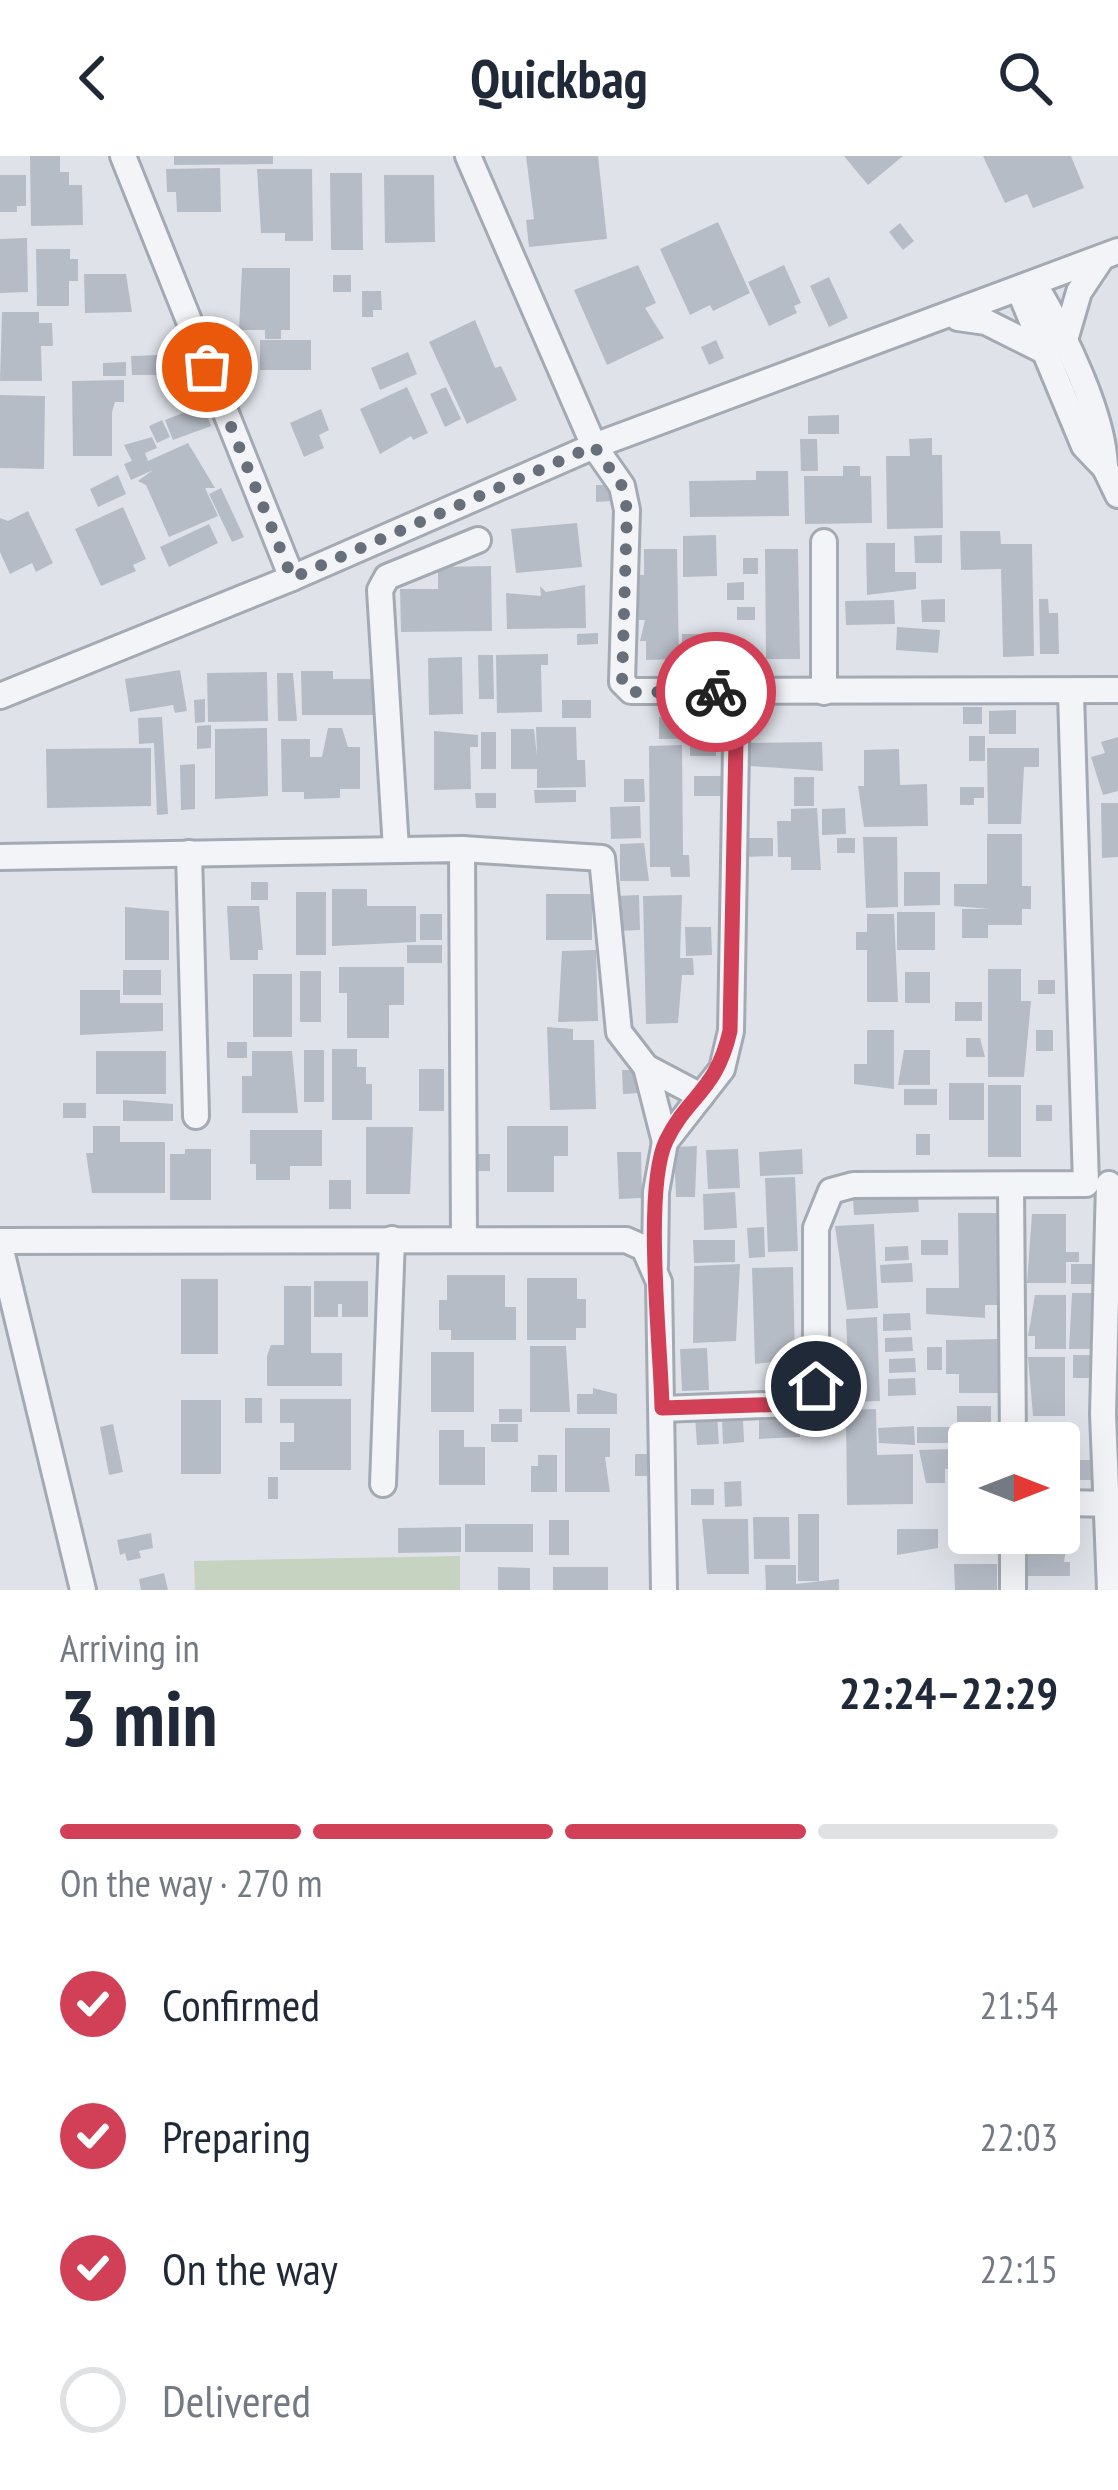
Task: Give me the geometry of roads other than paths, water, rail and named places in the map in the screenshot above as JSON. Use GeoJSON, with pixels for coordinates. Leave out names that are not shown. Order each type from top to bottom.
{"type":"FeatureCollection","features":[{"type":"Feature","properties":{"kind":"street"},"geometry":{"type":"LineString","coordinates":[[123,156],[292,578]]}},
{"type":"Feature","properties":{"kind":"street"},"geometry":{"type":"LineString","coordinates":[[468,156],[594,446],[622,486],[627,510],[622,682],[631,692],[1071,694],[1118,690]]}},
{"type":"Feature","properties":{"kind":"street"},"geometry":{"type":"LineString","coordinates":[[0,696],[292,578],[594,446],[1110,255]]}},
{"type":"Feature","properties":{"kind":"street"},"geometry":{"type":"LineString","coordinates":[[1052,345],[1079,292],[1110,255]]}},
{"type":"Feature","properties":{"kind":"street"},"geometry":{"type":"LineString","coordinates":[[1028,288],[1104,446],[1105,468],[1118,495]]}},
{"type":"Feature","properties":{"kind":"street"},"geometry":{"type":"LineString","coordinates":[[950,317],[986,322],[1052,345]]}},
{"type":"Feature","properties":{"kind":"street"},"geometry":{"type":"LineString","coordinates":[[396,849],[380,590],[387,577],[478,540]]}},
{"type":"Feature","properties":{"kind":"street"},"geometry":{"type":"LineString","coordinates":[[824,542],[824,692]]}},
{"type":"Feature","properties":{"kind":"street"},"geometry":{"type":"LineString","coordinates":[[665,1142],[722,1069],[730,1031],[737,692]]}},
{"type":"Feature","properties":{"kind":"street"},"geometry":{"type":"LineString","coordinates":[[1071,694],[1104,1184],[1103,1414],[1114,1504],[1111,1590]]}},
{"type":"Feature","properties":{"kind":"street"},"geometry":{"type":"LineString","coordinates":[[0,857],[462,849],[602,858],[620,1032],[627,1048],[646,1067],[701,1096]]}},
{"type":"Feature","properties":{"kind":"street"},"geometry":{"type":"LineString","coordinates":[[462,849],[464,1239]]}},
{"type":"Feature","properties":{"kind":"street"},"geometry":{"type":"LineString","coordinates":[[189,853],[196,1116]]}},
{"type":"Feature","properties":{"kind":"street"},"geometry":{"type":"LineString","coordinates":[[646,1067],[665,1142],[656,1192],[655,1266],[664,1590]]}},
{"type":"Feature","properties":{"kind":"street"},"geometry":{"type":"LineString","coordinates":[[662,1408],[792,1404],[812,1397],[816,1386],[816,1228],[831,1190],[853,1184],[1104,1184]]}},
{"type":"Feature","properties":{"kind":"street"},"geometry":{"type":"LineString","coordinates":[[1011,1186],[1013,1422]]}},
{"type":"Feature","properties":{"kind":"street"},"geometry":{"type":"LineString","coordinates":[[383,1484],[392,1239]]}},
{"type":"Feature","properties":{"kind":"street"},"geometry":{"type":"LineString","coordinates":[[83,1590],[0,1244],[626,1240],[644,1248],[655,1266]]}},
{"type":"Feature","properties":{"kind":"street"},"geometry":{"type":"LineString","coordinates":[[1080,1503],[1114,1504]]}},
{"type":"Feature","properties":{"kind":"street"},"geometry":{"type":"LineString","coordinates":[[1013,1554],[1013,1590]]}}]}
